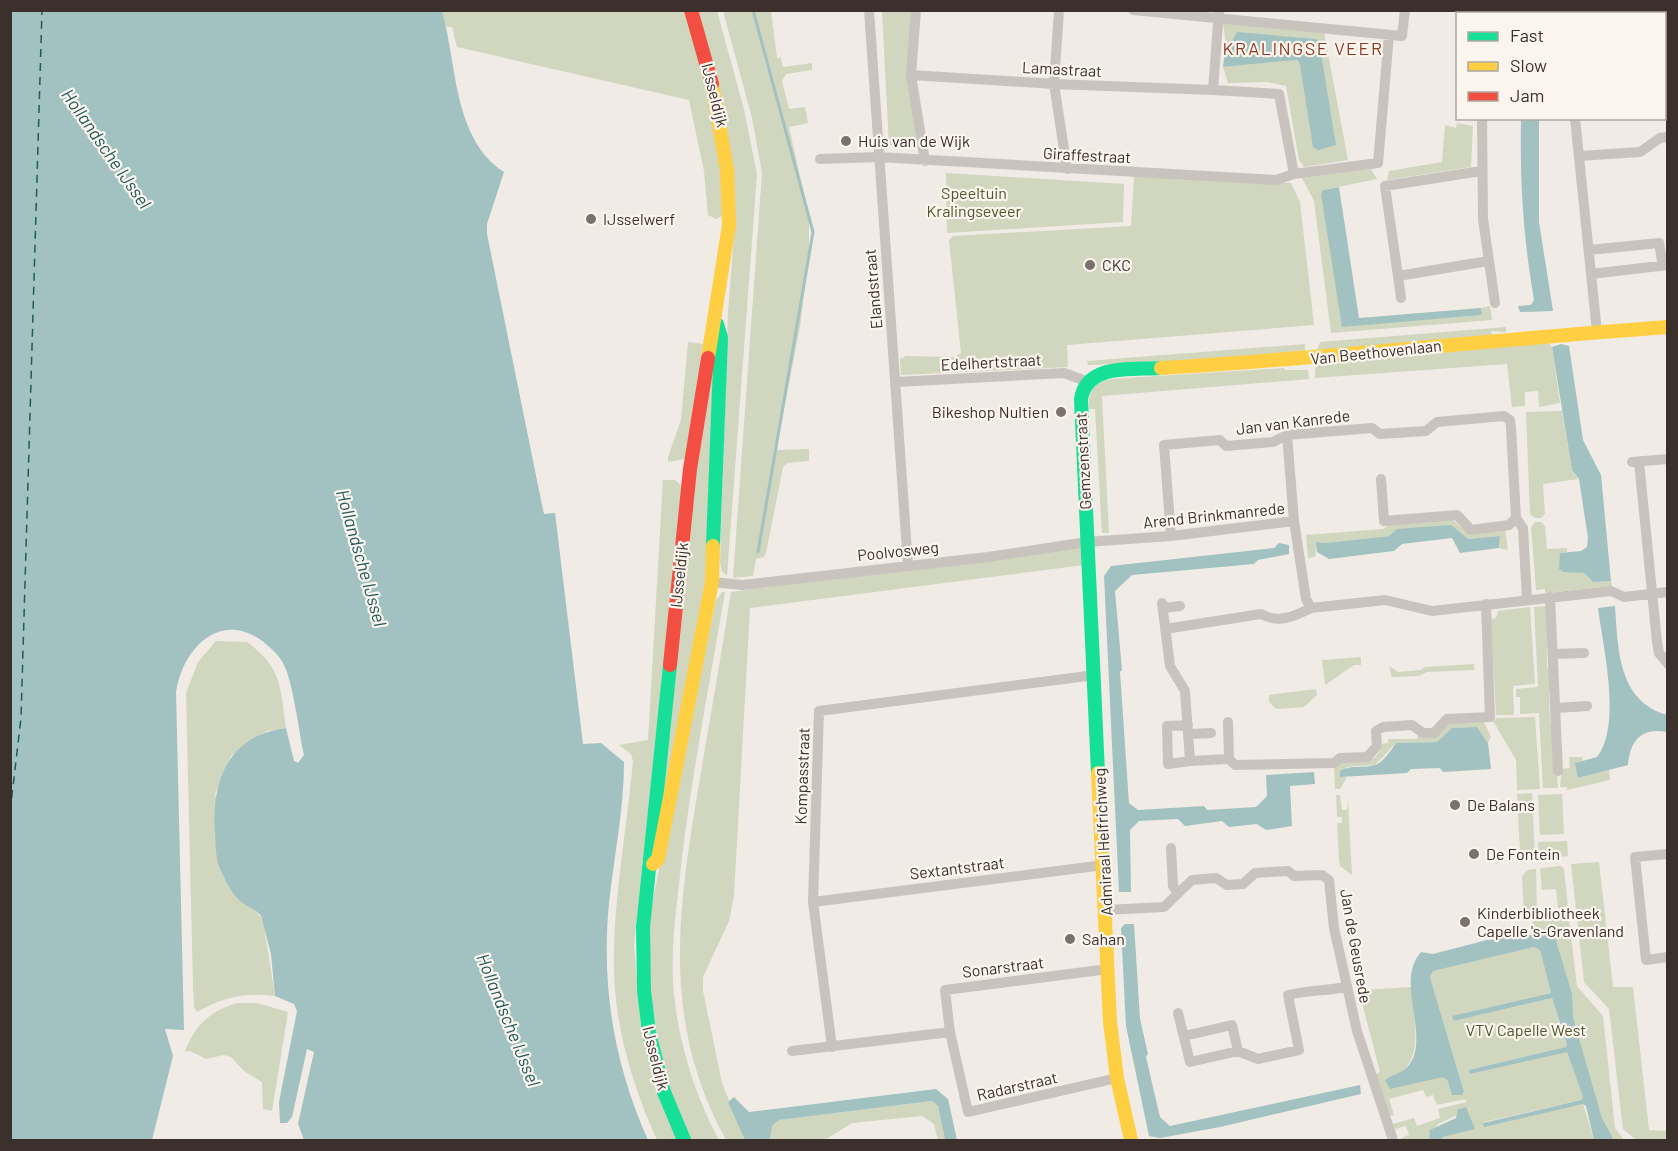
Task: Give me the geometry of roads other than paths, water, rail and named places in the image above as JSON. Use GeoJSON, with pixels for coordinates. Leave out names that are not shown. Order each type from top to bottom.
{"type":"FeatureCollection","features":[{"type":"Feature","properties":{"kind":"street","name":"IJsseldijk"},"geometry":{"type":"LineString","coordinates":[[684,1140],[658,1072],[646,1018],[643,946],[648,866],[690,469],[729,240],[729,171],[720,115],[691,10]]}},
{"type":"Feature","properties":{"kind":"street","name":"Elandstraat"},"geometry":{"type":"LineString","coordinates":[[869,10],[908,565]]}},
{"type":"Feature","properties":{"kind":"street"},"geometry":{"type":"LineString","coordinates":[[916,10],[910,75],[925,161]]}},
{"type":"Feature","properties":{"kind":"street"},"geometry":{"type":"LineString","coordinates":[[1059,10],[1054,84],[1067,169]]}},
{"type":"Feature","properties":{"kind":"street"},"geometry":{"type":"LineString","coordinates":[[1133,10],[1219,14],[1402,36],[1405,10]]}},
{"type":"Feature","properties":{"kind":"street"},"geometry":{"type":"LineString","coordinates":[[1213,90],[1219,14]]}},
{"type":"Feature","properties":{"kind":"street","name":"Giraffestraat"},"geometry":{"type":"LineString","coordinates":[[820,159],[878,157],[1276,180],[1294,174],[1378,163],[1389,35]]}},
{"type":"Feature","properties":{"kind":"street","name":"Lamastraat"},"geometry":{"type":"LineString","coordinates":[[910,75],[1280,94],[1294,174]]}},
{"type":"Feature","properties":{"kind":"street"},"geometry":{"type":"LineString","coordinates":[[1482,120],[1481,171],[1488,261],[1495,303]]}},
{"type":"Feature","properties":{"kind":"street"},"geometry":{"type":"LineString","coordinates":[[1575,120],[1597,332]]}},
{"type":"Feature","properties":{"kind":"street"},"geometry":{"type":"LineString","coordinates":[[1580,156],[1640,152],[1660,138],[1668,137]]}},
{"type":"Feature","properties":{"kind":"street"},"geometry":{"type":"LineString","coordinates":[[1401,298],[1385,186],[1481,171]]}},
{"type":"Feature","properties":{"kind":"street"},"geometry":{"type":"LineString","coordinates":[[1589,250],[1659,243],[1666,265],[1591,274]]}},
{"type":"Feature","properties":{"kind":"street"},"geometry":{"type":"LineString","coordinates":[[1398,276],[1488,261]]}},
{"type":"Feature","properties":{"kind":"street"},"geometry":{"type":"LineString","coordinates":[[648,866],[658,859],[712,582],[721,338],[715,320]]}},
{"type":"Feature","properties":{"kind":"street","name":"Van Beethovenlaan"},"geometry":{"type":"LineString","coordinates":[[1086,381],[1102,372],[1309,359],[1668,327]]}},
{"type":"Feature","properties":{"kind":"street","name":"Edelhertstraat"},"geometry":{"type":"LineString","coordinates":[[896,382],[1064,373],[1086,381]]}},
{"type":"Feature","properties":{"kind":"street","name":"Gemzenstraat"},"geometry":{"type":"LineString","coordinates":[[1086,381],[1080,394],[1080,413],[1087,542]]}},
{"type":"Feature","properties":{"kind":"street","name":"Jan van Kanrede"},"geometry":{"type":"LineString","coordinates":[[1171,536],[1164,445],[1220,440],[1226,446],[1273,442],[1287,435],[1372,428],[1380,435],[1426,431],[1437,422],[1504,417],[1510,420],[1516,518],[1523,528],[1527,599]]}},
{"type":"Feature","properties":{"kind":"street","name":"Arend Brinkmanrede"},"geometry":{"type":"LineString","coordinates":[[1087,542],[1171,536],[1294,521],[1287,435]]}},
{"type":"Feature","properties":{"kind":"street"},"geometry":{"type":"LineString","coordinates":[[1668,459],[1635,462],[1659,653],[1668,664]]}},
{"type":"Feature","properties":{"kind":"street"},"geometry":{"type":"LineString","coordinates":[[1381,479],[1384,521],[1457,515],[1471,530],[1509,525],[1516,518]]}},
{"type":"Feature","properties":{"kind":"street"},"geometry":{"type":"LineString","coordinates":[[1294,521],[1306,598],[1311,608]]}},
{"type":"Feature","properties":{"kind":"street","name":"Poolvosweg"},"geometry":{"type":"LineString","coordinates":[[712,582],[743,585],[1087,542]]}},
{"type":"Feature","properties":{"kind":"street","name":"Admiraal Helfrichweg"},"geometry":{"type":"LineString","coordinates":[[1087,542],[1108,969],[1117,1078],[1131,1140]]}},
{"type":"Feature","properties":{"kind":"street"},"geometry":{"type":"LineString","coordinates":[[1165,629],[1261,614],[1271,619],[1296,616],[1311,608],[1385,600],[1432,611],[1611,591],[1624,597],[1668,592]]}},
{"type":"Feature","properties":{"kind":"street"},"geometry":{"type":"LineString","coordinates":[[1550,597],[1558,771]]}},
{"type":"Feature","properties":{"kind":"street"},"geometry":{"type":"LineString","coordinates":[[1228,722],[1229,759],[1235,765],[1328,763],[1340,758],[1367,757],[1377,747],[1377,731],[1383,727],[1412,725],[1423,733],[1434,733],[1447,719],[1490,717],[1485,604]]}},
{"type":"Feature","properties":{"kind":"street"},"geometry":{"type":"LineString","coordinates":[[1180,606],[1162,606],[1172,672],[1185,691],[1190,761]]}},
{"type":"Feature","properties":{"kind":"street"},"geometry":{"type":"LineString","coordinates":[[1553,654],[1584,653]]}},
{"type":"Feature","properties":{"kind":"street","name":"Kompasstraat"},"geometry":{"type":"LineString","coordinates":[[832,1047],[813,902],[819,711],[1095,675]]}},
{"type":"Feature","properties":{"kind":"street"},"geometry":{"type":"LineString","coordinates":[[1556,708],[1587,706]]}},
{"type":"Feature","properties":{"kind":"street"},"geometry":{"type":"LineString","coordinates":[[1211,733],[1167,726],[1168,764],[1229,759]]}},
{"type":"Feature","properties":{"kind":"street"},"geometry":{"type":"LineString","coordinates":[[1171,848],[1173,886],[1178,893]]}},
{"type":"Feature","properties":{"kind":"street"},"geometry":{"type":"LineString","coordinates":[[1668,854],[1635,857],[1646,960],[1668,957]]}},
{"type":"Feature","properties":{"kind":"street","name":"Sextantstraat"},"geometry":{"type":"LineString","coordinates":[[813,902],[1104,865]]}},
{"type":"Feature","properties":{"kind":"street","name":"Jan de Geusrede"},"geometry":{"type":"LineString","coordinates":[[1106,910],[1162,907],[1192,880],[1216,878],[1227,885],[1245,884],[1258,873],[1288,871],[1294,876],[1322,875],[1329,880],[1334,928],[1346,987],[1357,1031],[1393,1140]]}},
{"type":"Feature","properties":{"kind":"street","name":"Sonarstraat"},"geometry":{"type":"LineString","coordinates":[[950,1032],[945,990],[1108,969]]}},
{"type":"Feature","properties":{"kind":"street"},"geometry":{"type":"LineString","coordinates":[[1178,1014],[1190,1062],[1238,1051],[1258,1059],[1299,1050],[1288,995],[1314,989],[1326,991],[1346,987]]}},
{"type":"Feature","properties":{"kind":"street"},"geometry":{"type":"LineString","coordinates":[[1184,1036],[1232,1025],[1238,1051]]}},
{"type":"Feature","properties":{"kind":"street"},"geometry":{"type":"LineString","coordinates":[[792,1051],[950,1032]]}},
{"type":"Feature","properties":{"kind":"street","name":"Radarstraat"},"geometry":{"type":"LineString","coordinates":[[950,1032],[968,1112],[1117,1078]]}},
{"type":"Feature","properties":{"kind":"water","name":"Hollandsche IJssel"},"geometry":{"type":"Polygon","coordinates":[[[10,11],[442,11],[466,120],[487,158],[504,172],[487,224],[487,234],[544,514],[555,513],[583,744],[601,743],[624,762],[621,815],[609,903],[607,965],[609,995],[619,1054],[626,1083],[648,1140],[304,1140],[298,1124],[314,1052],[307,1049],[292,1117],[287,1123],[280,1123],[279,1102],[297,1011],[294,1004],[275,996],[271,954],[261,916],[236,897],[218,864],[216,795],[228,764],[237,751],[250,740],[266,732],[286,728],[294,761],[298,763],[304,755],[290,683],[282,662],[266,644],[250,634],[235,630],[220,631],[196,647],[180,675],[176,692],[184,1030],[165,1029],[173,1056],[152,1140],[11,1140],[10,11]]]}},
{"type":"Feature","properties":{"kind":"water"},"geometry":{"type":"Polygon","coordinates":[[[1237,32],[1319,41],[1336,145],[1318,150],[1313,147],[1300,65],[1297,60],[1223,67],[1226,43],[1231,43],[1237,32]]]}},
{"type":"Feature","properties":{"kind":"water"},"geometry":{"type":"Polygon","coordinates":[[[1521,120],[1539,120],[1539,222],[1553,311],[1520,312],[1518,306],[1531,305],[1534,300],[1527,253],[1521,166],[1521,120]]]}},
{"type":"Feature","properties":{"kind":"water"},"geometry":{"type":"Polygon","coordinates":[[[1339,187],[1359,318],[1481,308],[1482,315],[1342,327],[1321,194],[1323,190],[1339,187]]]}},
{"type":"Feature","properties":{"kind":"water"},"geometry":{"type":"Polygon","coordinates":[[[1561,344],[1569,346],[1583,440],[1601,475],[1611,581],[1593,582],[1584,573],[1563,572],[1559,569],[1560,553],[1581,551],[1587,547],[1588,538],[1579,479],[1572,470],[1552,347],[1561,344]]]}},
{"type":"Feature","properties":{"kind":"water"},"geometry":{"type":"Polygon","coordinates":[[[1451,525],[1468,539],[1500,536],[1499,548],[1460,553],[1452,538],[1402,544],[1394,551],[1329,559],[1317,552],[1316,542],[1326,543],[1389,536],[1397,529],[1451,525]]]}},
{"type":"Feature","properties":{"kind":"water"},"geometry":{"type":"Polygon","coordinates":[[[1279,543],[1289,545],[1289,554],[1258,560],[1254,564],[1132,575],[1115,591],[1129,803],[1138,810],[1204,806],[1207,810],[1256,807],[1267,796],[1266,775],[1314,772],[1315,784],[1290,786],[1292,826],[1266,830],[1257,824],[1229,827],[1222,821],[1185,826],[1178,819],[1139,821],[1130,830],[1131,892],[1119,892],[1104,576],[1111,566],[1274,548],[1279,543]]]}},
{"type":"Feature","properties":{"kind":"water"},"geometry":{"type":"Polygon","coordinates":[[[1615,606],[1620,656],[1630,686],[1651,708],[1667,715],[1667,732],[1651,732],[1639,737],[1631,749],[1628,765],[1578,778],[1575,763],[1597,757],[1604,743],[1608,726],[1609,685],[1598,608],[1615,606]]]}},
{"type":"Feature","properties":{"kind":"water"},"geometry":{"type":"Polygon","coordinates":[[[1477,727],[1488,743],[1491,769],[1443,772],[1440,768],[1411,769],[1407,773],[1340,777],[1340,771],[1344,769],[1378,764],[1396,743],[1437,742],[1452,728],[1477,727]]]}},
{"type":"Feature","properties":{"kind":"water"},"geometry":{"type":"Polygon","coordinates":[[[1125,924],[1134,924],[1140,1019],[1148,1054],[1146,1057],[1160,1117],[1170,1126],[1360,1085],[1361,1094],[1220,1127],[1160,1138],[1149,1136],[1126,1026],[1121,928],[1125,924]]]}},
{"type":"Feature","properties":{"kind":"water"},"geometry":{"type":"Polygon","coordinates":[[[1549,933],[1555,937],[1572,993],[1573,1018],[1602,1118],[1614,1140],[1594,1140],[1586,1106],[1583,1104],[1484,1127],[1483,1123],[1581,1100],[1583,1097],[1567,1052],[1470,1074],[1468,1070],[1566,1047],[1552,998],[1454,1021],[1452,1016],[1551,993],[1540,950],[1534,947],[1433,971],[1430,977],[1464,1092],[1462,1095],[1452,1095],[1448,1081],[1443,1077],[1390,1089],[1385,1080],[1406,1068],[1415,1053],[1411,978],[1414,964],[1421,952],[1433,954],[1487,940],[1549,933]]]}},
{"type":"Feature","properties":{"kind":"water"},"geometry":{"type":"Polygon","coordinates":[[[936,1089],[948,1099],[957,1140],[945,1140],[938,1106],[932,1101],[779,1120],[772,1126],[770,1140],[745,1140],[728,1102],[734,1097],[749,1112],[936,1089]]]}},
{"type":"Feature","properties":{"kind":"water"},"geometry":{"type":"Polygon","coordinates":[[[1466,1107],[1475,1129],[1443,1137],[1441,1140],[1429,1140],[1430,1130],[1456,1118],[1458,1109],[1466,1107]]]}},
{"type":"Feature","properties":{"kind":"waterway"},"geometry":{"type":"LineString","coordinates":[[753,10],[813,232],[758,552]]}},
{"type":"Feature","properties":{"kind":"place","name":"Huis van de Wijk"},"geometry":{"type":"Point","coordinates":[846,141]}},
{"type":"Feature","properties":{"kind":"place","name":"IJsselwerf"},"geometry":{"type":"Point","coordinates":[591,219]}},
{"type":"Feature","properties":{"kind":"place","name":"CKC"},"geometry":{"type":"Point","coordinates":[1090,265]}},
{"type":"Feature","properties":{"kind":"place","name":"Bikeshop Nultien"},"geometry":{"type":"Point","coordinates":[1061,412]}},
{"type":"Feature","properties":{"kind":"place","name":"De Balans"},"geometry":{"type":"Point","coordinates":[1455,805]}},
{"type":"Feature","properties":{"kind":"place","name":"De Fontein"},"geometry":{"type":"Point","coordinates":[1474,854]}},
{"type":"Feature","properties":{"kind":"place","name":"Kinderbibliotheek Capelle 's-Gravenland"},"geometry":{"type":"Point","coordinates":[1465,922]}},
{"type":"Feature","properties":{"kind":"place","name":"Sahan"},"geometry":{"type":"Point","coordinates":[1070,939]}},
{"type":"Feature","properties":{"kind":"district","name":"KRALINGSE VEER"},"geometry":{"type":"Point","coordinates":[1303,49]}},
{"type":"Feature","properties":{"kind":"park label","name":"Speeltuin Kralingseveer"},"geometry":{"type":"Point","coordinates":[974,202]}},
{"type":"Feature","properties":{"kind":"park label","name":"VTV Capelle West"},"geometry":{"type":"Point","coordinates":[1526,1030]}}]}
